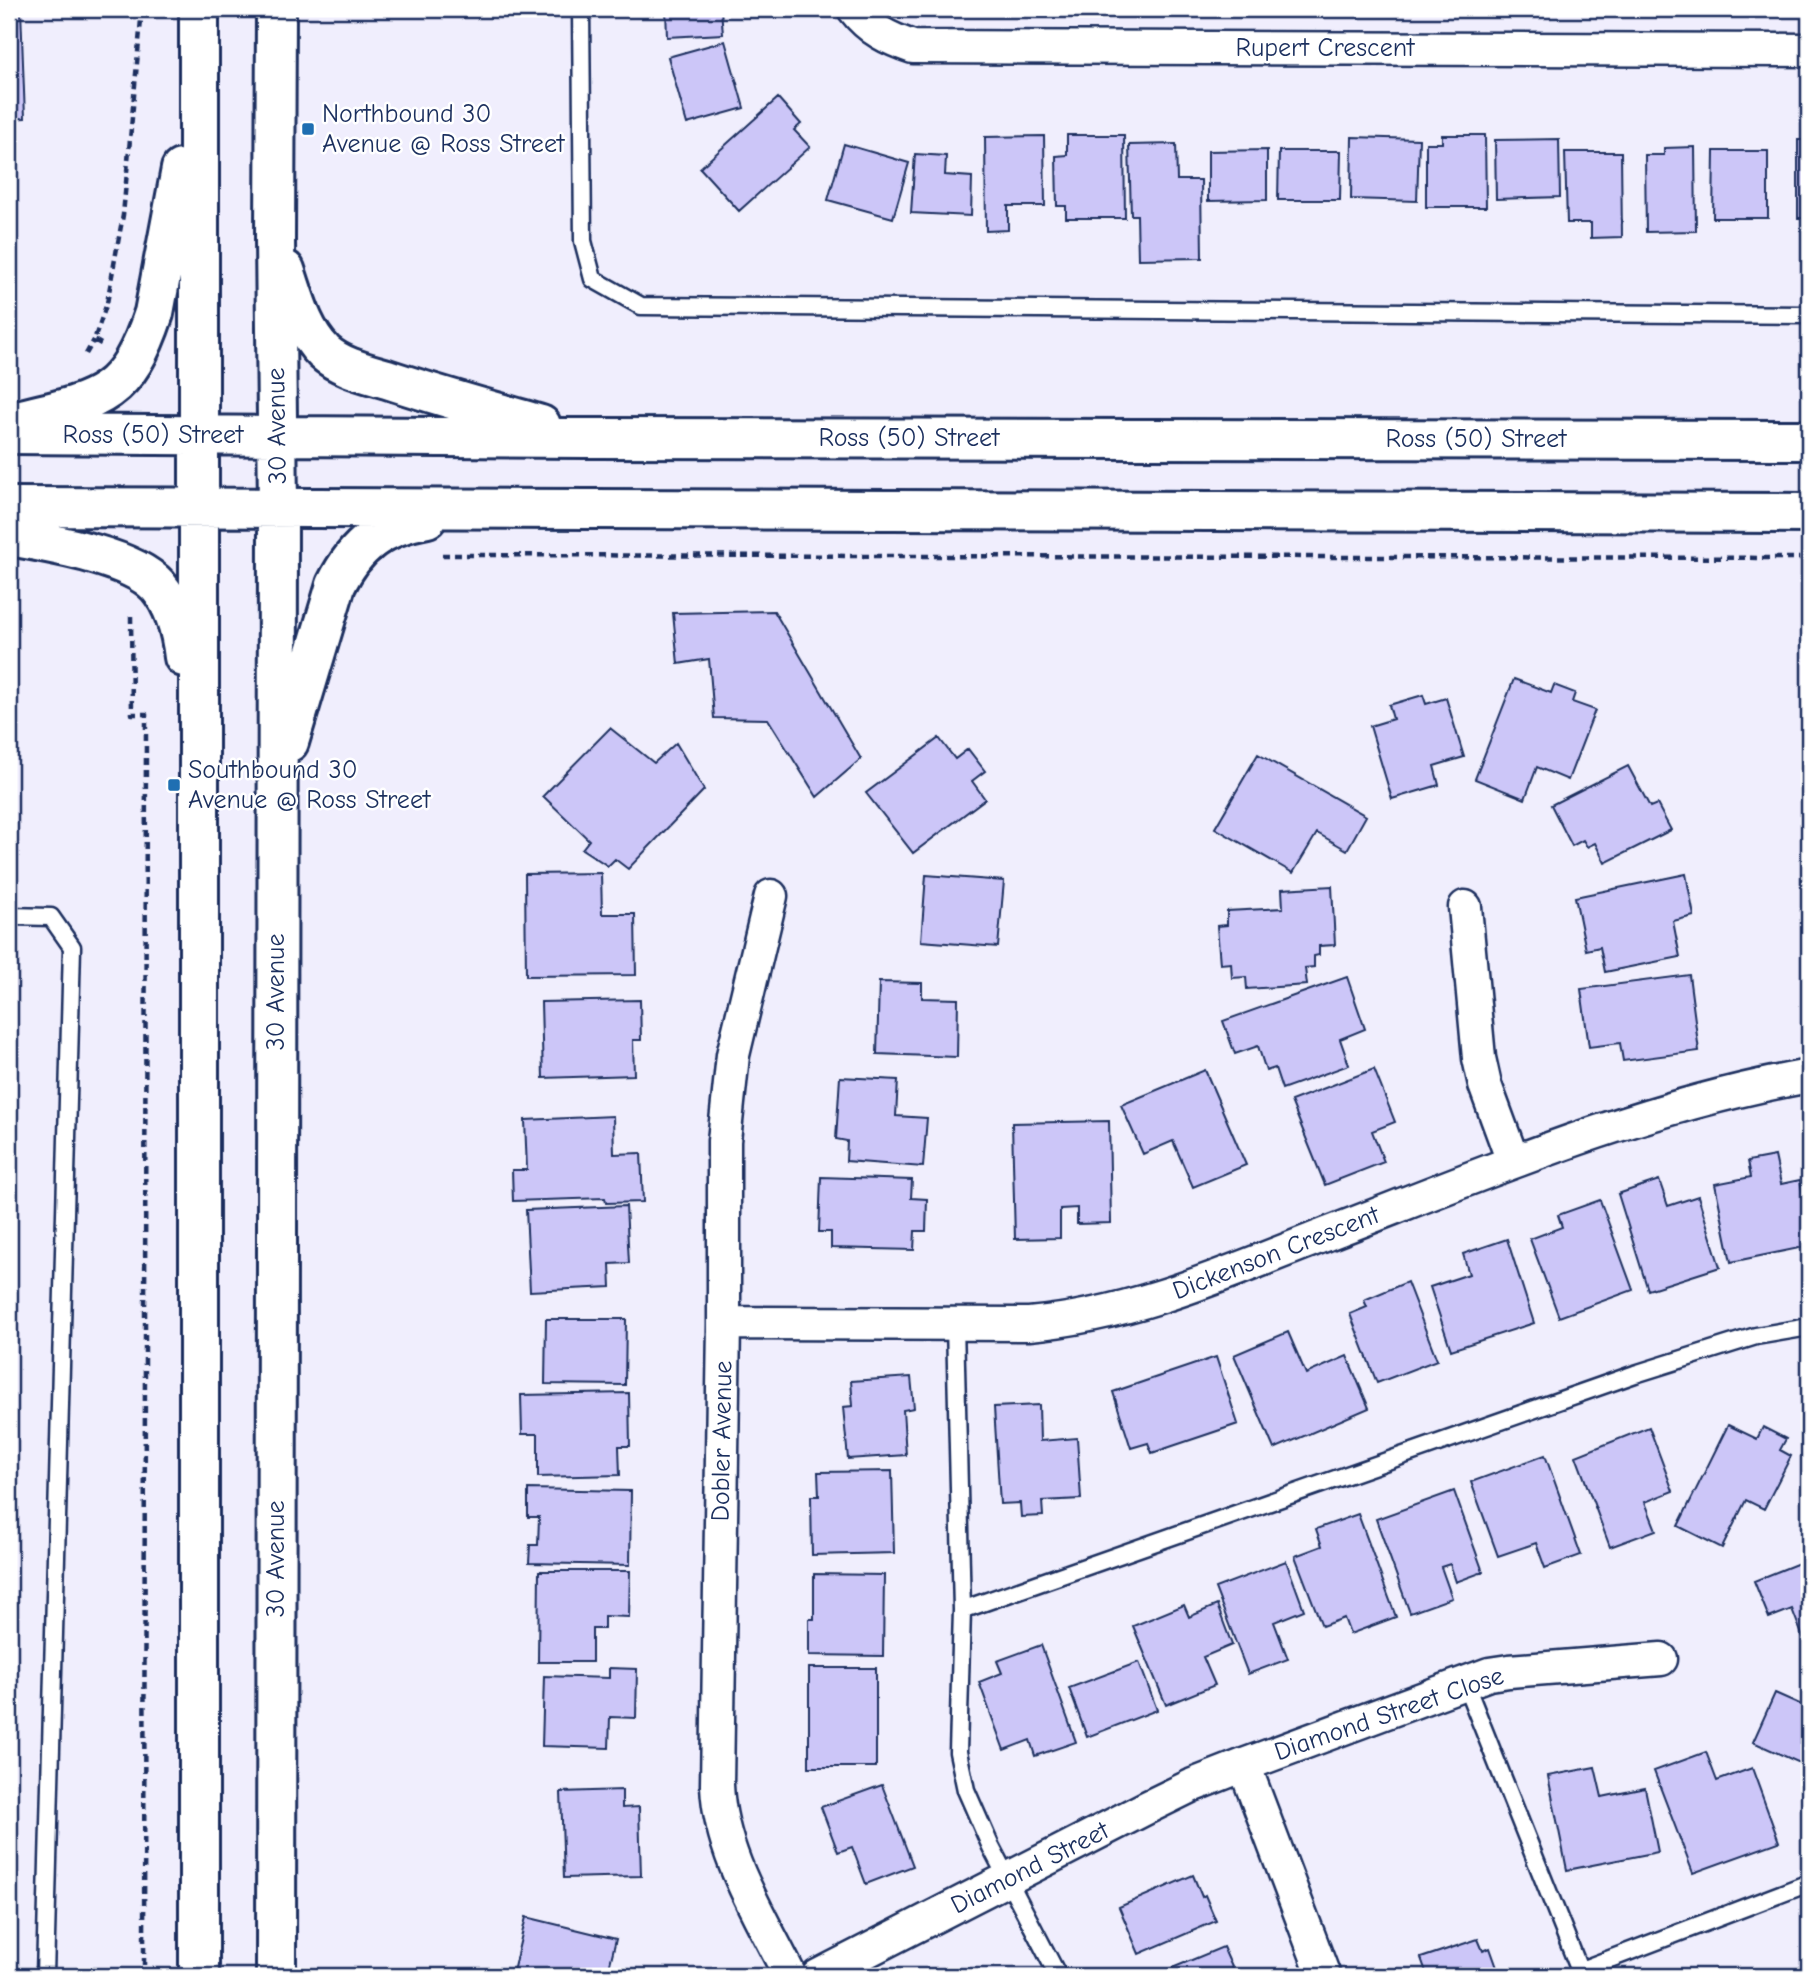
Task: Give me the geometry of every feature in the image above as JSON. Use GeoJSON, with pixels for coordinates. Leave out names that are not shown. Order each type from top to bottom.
{"type":"FeatureCollection","features":[{"type":"Feature","properties":{"kind":"main road"},"geometry":{"type":"LineString","coordinates":[[199,9],[199,1976]]}},
{"type":"Feature","properties":{"kind":"main road","name":"30 Avenue"},"geometry":{"type":"LineString","coordinates":[[276,9],[276,1976]]}},
{"type":"Feature","properties":{"kind":"main road"},"geometry":{"type":"LineString","coordinates":[[9,422],[85,403],[105,393],[132,365],[147,335],[160,287],[199,70]]}},
{"type":"Feature","properties":{"kind":"main road"},"geometry":{"type":"LineString","coordinates":[[275,240],[301,318],[313,339],[326,353],[356,369],[398,383],[587,438]]}},
{"type":"Feature","properties":{"kind":"main road","name":"Ross (50) Street"},"geometry":{"type":"LineString","coordinates":[[9,434],[1809,440]]}},
{"type":"Feature","properties":{"kind":"main road"},"geometry":{"type":"LineString","coordinates":[[9,507],[1809,513]]}},
{"type":"Feature","properties":{"kind":"main road"},"geometry":{"type":"LineString","coordinates":[[276,782],[336,585],[355,553],[385,530],[416,520],[484,508]]}},
{"type":"Feature","properties":{"kind":"main road"},"geometry":{"type":"LineString","coordinates":[[9,536],[90,553],[146,576],[157,586],[169,603],[180,631],[198,759]]}},
{"type":"Feature","properties":{"kind":"street","name":"Rupert Crescent"},"geometry":{"type":"LineString","coordinates":[[854,9],[866,24],[876,31],[913,47],[1809,50]]}},
{"type":"Feature","properties":{"kind":"street","name":"Dobler Avenue"},"geometry":{"type":"LineString","coordinates":[[771,896],[733,1055],[724,1140],[717,1764],[718,1811],[733,1861],[790,1976]]}},
{"type":"Feature","properties":{"kind":"street"},"geometry":{"type":"LineString","coordinates":[[1465,907],[1476,1032],[1483,1076],[1513,1161]]}},
{"type":"Feature","properties":{"kind":"street","name":"Dickenson Crescent"},"geometry":{"type":"LineString","coordinates":[[724,1323],[955,1325],[1068,1320],[1118,1310],[1234,1270],[1607,1127],[1668,1108],[1809,1076]]}},
{"type":"Feature","properties":{"kind":"street","name":"Diamond Street Close"},"geometry":{"type":"LineString","coordinates":[[1244,1765],[1465,1683],[1509,1671],[1661,1659]]}},
{"type":"Feature","properties":{"kind":"street"},"geometry":{"type":"LineString","coordinates":[[1244,1765],[1324,1976]]}},
{"type":"Feature","properties":{"kind":"street","name":"Diamond Street"},"geometry":{"type":"LineString","coordinates":[[818,1976],[1148,1807],[1193,1785],[1244,1765]]}},
{"type":"Feature","properties":{"kind":"lane"},"geometry":{"type":"LineString","coordinates":[[581,9],[583,240],[593,279],[641,306],[1809,315]]}},
{"type":"Feature","properties":{"kind":"lane"},"geometry":{"type":"LineString","coordinates":[[9,916],[51,917],[72,947],[45,1976]]}},
{"type":"Feature","properties":{"kind":"lane"},"geometry":{"type":"LineString","coordinates":[[955,1325],[962,1611],[958,1752],[966,1790],[991,1847],[1058,1976]]}},
{"type":"Feature","properties":{"kind":"lane"},"geometry":{"type":"LineString","coordinates":[[962,1611],[1635,1374],[1756,1336],[1809,1327]]}},
{"type":"Feature","properties":{"kind":"lane"},"geometry":{"type":"LineString","coordinates":[[1465,1683],[1582,1973],[1809,1883]]}},
{"type":"Feature","properties":{"kind":"path"},"geometry":{"type":"LineString","coordinates":[[106,348],[94,340],[107,303],[123,215],[142,9]]}},
{"type":"Feature","properties":{"kind":"path"},"geometry":{"type":"LineString","coordinates":[[440,555],[1809,558]]}},
{"type":"Feature","properties":{"kind":"path"},"geometry":{"type":"LineString","coordinates":[[131,604],[132,714],[146,714],[144,1976]]}},
{"type":"Feature","properties":{"kind":"building"},"geometry":{"type":"Polygon","coordinates":[[[9,9],[21,9],[25,118],[9,119],[9,9]]]}},
{"type":"Feature","properties":{"kind":"building"},"geometry":{"type":"Polygon","coordinates":[[[666,9],[721,9],[723,34],[667,37],[666,9]]]}},
{"type":"Feature","properties":{"kind":"building"},"geometry":{"type":"Polygon","coordinates":[[[725,41],[744,108],[687,124],[668,57],[725,41]]]}},
{"type":"Feature","properties":{"kind":"building"},"geometry":{"type":"Polygon","coordinates":[[[778,98],[801,124],[794,130],[810,147],[739,211],[700,168],[778,98]]]}},
{"type":"Feature","properties":{"kind":"building"},"geometry":{"type":"Polygon","coordinates":[[[1067,135],[1124,135],[1125,218],[1066,218],[1066,206],[1057,206],[1056,156],[1067,155],[1067,135]]]}},
{"type":"Feature","properties":{"kind":"building"},"geometry":{"type":"Polygon","coordinates":[[[1442,135],[1485,135],[1486,207],[1426,207],[1426,143],[1442,143],[1442,135]]]}},
{"type":"Feature","properties":{"kind":"building"},"geometry":{"type":"Polygon","coordinates":[[[1044,136],[1045,206],[1008,206],[1008,230],[986,231],[985,137],[1044,136]]]}},
{"type":"Feature","properties":{"kind":"building"},"geometry":{"type":"Polygon","coordinates":[[[1352,137],[1419,139],[1417,201],[1351,199],[1352,137]]]}},
{"type":"Feature","properties":{"kind":"building"},"geometry":{"type":"Polygon","coordinates":[[[1559,139],[1560,197],[1496,199],[1495,140],[1559,139]]]}},
{"type":"Feature","properties":{"kind":"building"},"geometry":{"type":"Polygon","coordinates":[[[1798,140],[1809,140],[1809,218],[1798,218],[1798,140]]]}},
{"type":"Feature","properties":{"kind":"building"},"geometry":{"type":"Polygon","coordinates":[[[844,144],[909,163],[893,218],[828,200],[844,144]]]}},
{"type":"Feature","properties":{"kind":"building"},"geometry":{"type":"Polygon","coordinates":[[[1176,144],[1177,180],[1201,180],[1202,258],[1138,259],[1137,215],[1131,215],[1129,145],[1176,144]]]}},
{"type":"Feature","properties":{"kind":"building"},"geometry":{"type":"Polygon","coordinates":[[[1695,147],[1696,231],[1646,232],[1645,155],[1664,155],[1664,148],[1695,147]]]}},
{"type":"Feature","properties":{"kind":"building"},"geometry":{"type":"Polygon","coordinates":[[[1267,150],[1267,200],[1208,201],[1208,151],[1267,150]]]}},
{"type":"Feature","properties":{"kind":"building"},"geometry":{"type":"Polygon","coordinates":[[[1279,151],[1341,151],[1340,200],[1278,200],[1279,151]]]}},
{"type":"Feature","properties":{"kind":"building"},"geometry":{"type":"Polygon","coordinates":[[[1714,151],[1768,151],[1768,218],[1713,218],[1714,151]]]}},
{"type":"Feature","properties":{"kind":"building"},"geometry":{"type":"Polygon","coordinates":[[[1565,152],[1621,152],[1622,237],[1591,238],[1591,223],[1567,223],[1565,152]]]}},
{"type":"Feature","properties":{"kind":"building"},"geometry":{"type":"Polygon","coordinates":[[[915,154],[946,156],[945,175],[972,177],[971,216],[911,213],[915,154]]]}},
{"type":"Feature","properties":{"kind":"building"},"geometry":{"type":"Polygon","coordinates":[[[774,611],[861,759],[817,797],[768,719],[714,718],[709,659],[678,664],[673,613],[774,611]]]}},
{"type":"Feature","properties":{"kind":"building"},"geometry":{"type":"Polygon","coordinates":[[[1514,679],[1551,693],[1554,685],[1575,693],[1572,702],[1595,710],[1568,780],[1537,767],[1525,799],[1475,779],[1514,679]]]}},
{"type":"Feature","properties":{"kind":"building"},"geometry":{"type":"Polygon","coordinates":[[[1423,695],[1426,704],[1446,698],[1464,757],[1434,766],[1439,785],[1392,799],[1370,726],[1393,719],[1389,705],[1423,695]]]}},
{"type":"Feature","properties":{"kind":"building"},"geometry":{"type":"Polygon","coordinates":[[[610,728],[654,763],[676,743],[704,790],[628,869],[615,859],[608,866],[582,849],[589,840],[543,796],[610,728]]]}},
{"type":"Feature","properties":{"kind":"building"},"geometry":{"type":"Polygon","coordinates":[[[939,738],[955,759],[968,749],[985,771],[972,781],[985,799],[913,853],[866,793],[939,738]]]}},
{"type":"Feature","properties":{"kind":"building"},"geometry":{"type":"Polygon","coordinates":[[[1258,754],[1366,816],[1347,850],[1317,833],[1293,873],[1215,828],[1258,754]]]}},
{"type":"Feature","properties":{"kind":"building"},"geometry":{"type":"Polygon","coordinates":[[[1628,766],[1650,807],[1657,804],[1671,830],[1605,863],[1595,843],[1587,847],[1583,840],[1572,846],[1551,805],[1628,766]]]}},
{"type":"Feature","properties":{"kind":"building"},"geometry":{"type":"Polygon","coordinates":[[[601,873],[602,914],[635,914],[636,975],[526,976],[525,874],[601,873]]]}},
{"type":"Feature","properties":{"kind":"building"},"geometry":{"type":"Polygon","coordinates":[[[1686,874],[1694,916],[1673,921],[1680,957],[1605,972],[1600,947],[1586,950],[1575,897],[1686,874]]]}},
{"type":"Feature","properties":{"kind":"building"},"geometry":{"type":"Polygon","coordinates":[[[926,875],[1004,881],[998,947],[921,941],[926,875]]]}},
{"type":"Feature","properties":{"kind":"building"},"geometry":{"type":"Polygon","coordinates":[[[1332,886],[1335,945],[1319,946],[1319,955],[1314,956],[1314,967],[1305,968],[1307,985],[1247,989],[1246,977],[1232,978],[1231,963],[1220,964],[1217,926],[1227,925],[1227,911],[1283,908],[1282,889],[1332,886]]]}},
{"type":"Feature","properties":{"kind":"building"},"geometry":{"type":"Polygon","coordinates":[[[1689,975],[1699,1051],[1623,1061],[1620,1043],[1589,1047],[1581,989],[1689,975]]]}},
{"type":"Feature","properties":{"kind":"building"},"geometry":{"type":"Polygon","coordinates":[[[1347,977],[1365,1029],[1340,1039],[1349,1065],[1282,1089],[1275,1068],[1266,1071],[1258,1046],[1235,1054],[1223,1021],[1347,977]]]}},
{"type":"Feature","properties":{"kind":"building"},"geometry":{"type":"Polygon","coordinates":[[[879,982],[922,983],[922,998],[958,999],[957,1057],[877,1054],[879,982]]]}},
{"type":"Feature","properties":{"kind":"building"},"geometry":{"type":"Polygon","coordinates":[[[640,1000],[641,1040],[633,1040],[634,1075],[543,1078],[541,1002],[640,1000]]]}},
{"type":"Feature","properties":{"kind":"building"},"geometry":{"type":"Polygon","coordinates":[[[1374,1069],[1395,1122],[1372,1131],[1384,1162],[1325,1185],[1291,1101],[1374,1069]]]}},
{"type":"Feature","properties":{"kind":"building"},"geometry":{"type":"Polygon","coordinates":[[[1205,1070],[1246,1165],[1193,1187],[1173,1141],[1143,1154],[1121,1105],[1205,1070]]]}},
{"type":"Feature","properties":{"kind":"building"},"geometry":{"type":"Polygon","coordinates":[[[840,1077],[898,1080],[896,1116],[927,1118],[923,1167],[846,1161],[847,1141],[836,1139],[840,1077]]]}},
{"type":"Feature","properties":{"kind":"building"},"geometry":{"type":"Polygon","coordinates":[[[613,1116],[614,1154],[641,1153],[643,1202],[606,1203],[605,1198],[513,1201],[512,1170],[527,1170],[525,1120],[613,1116]]]}},
{"type":"Feature","properties":{"kind":"building"},"geometry":{"type":"Polygon","coordinates":[[[1109,1121],[1111,1223],[1077,1224],[1077,1208],[1060,1209],[1060,1238],[1015,1239],[1012,1123],[1109,1121]]]}},
{"type":"Feature","properties":{"kind":"building"},"geometry":{"type":"Polygon","coordinates":[[[1775,1156],[1781,1184],[1800,1180],[1809,1225],[1809,1246],[1731,1262],[1715,1184],[1751,1177],[1748,1161],[1775,1156]]]}},
{"type":"Feature","properties":{"kind":"building"},"geometry":{"type":"Polygon","coordinates":[[[821,1177],[912,1180],[911,1198],[927,1199],[926,1231],[915,1231],[914,1250],[831,1248],[831,1232],[819,1232],[821,1177]]]}},
{"type":"Feature","properties":{"kind":"building"},"geometry":{"type":"Polygon","coordinates":[[[1659,1180],[1668,1206],[1698,1196],[1720,1267],[1648,1290],[1618,1194],[1659,1180]]]}},
{"type":"Feature","properties":{"kind":"building"},"geometry":{"type":"Polygon","coordinates":[[[1600,1200],[1633,1290],[1559,1317],[1530,1239],[1562,1227],[1558,1215],[1600,1200]]]}},
{"type":"Feature","properties":{"kind":"building"},"geometry":{"type":"Polygon","coordinates":[[[626,1206],[629,1263],[610,1264],[611,1287],[530,1291],[526,1210],[626,1206]]]}},
{"type":"Feature","properties":{"kind":"building"},"geometry":{"type":"Polygon","coordinates":[[[1507,1239],[1534,1323],[1451,1350],[1430,1287],[1469,1274],[1463,1254],[1507,1239]]]}},
{"type":"Feature","properties":{"kind":"building"},"geometry":{"type":"Polygon","coordinates":[[[1407,1282],[1437,1360],[1377,1383],[1350,1314],[1367,1307],[1364,1300],[1407,1282]]]}},
{"type":"Feature","properties":{"kind":"building"},"geometry":{"type":"Polygon","coordinates":[[[546,1319],[626,1319],[625,1385],[545,1384],[546,1319]]]}},
{"type":"Feature","properties":{"kind":"building"},"geometry":{"type":"Polygon","coordinates":[[[1288,1332],[1306,1374],[1347,1356],[1369,1408],[1274,1449],[1234,1355],[1288,1332]]]}},
{"type":"Feature","properties":{"kind":"building"},"geometry":{"type":"Polygon","coordinates":[[[1216,1357],[1238,1424],[1152,1453],[1148,1443],[1131,1448],[1113,1392],[1216,1357]]]}},
{"type":"Feature","properties":{"kind":"building"},"geometry":{"type":"Polygon","coordinates":[[[911,1377],[914,1408],[903,1410],[906,1455],[848,1459],[843,1407],[853,1406],[851,1381],[911,1377]]]}},
{"type":"Feature","properties":{"kind":"building"},"geometry":{"type":"Polygon","coordinates":[[[629,1393],[630,1446],[619,1446],[620,1475],[538,1477],[538,1434],[522,1434],[521,1395],[629,1393]]]}},
{"type":"Feature","properties":{"kind":"building"},"geometry":{"type":"Polygon","coordinates":[[[1039,1405],[1040,1441],[1077,1438],[1081,1499],[1042,1501],[1043,1516],[1021,1517],[1020,1503],[1000,1504],[994,1407],[1039,1405]]]}},
{"type":"Feature","properties":{"kind":"building"},"geometry":{"type":"Polygon","coordinates":[[[1728,1425],[1757,1439],[1763,1427],[1786,1439],[1780,1450],[1791,1456],[1764,1509],[1746,1500],[1722,1548],[1678,1526],[1728,1425]]]}},
{"type":"Feature","properties":{"kind":"building"},"geometry":{"type":"Polygon","coordinates":[[[1649,1427],[1673,1491],[1645,1502],[1656,1530],[1610,1547],[1576,1456],[1649,1427]]]}},
{"type":"Feature","properties":{"kind":"building"},"geometry":{"type":"Polygon","coordinates":[[[1545,1455],[1581,1555],[1545,1568],[1536,1543],[1498,1556],[1471,1482],[1545,1455]]]}},
{"type":"Feature","properties":{"kind":"building"},"geometry":{"type":"Polygon","coordinates":[[[892,1471],[894,1553],[812,1555],[811,1496],[819,1496],[818,1472],[892,1471]]]}},
{"type":"Feature","properties":{"kind":"building"},"geometry":{"type":"Polygon","coordinates":[[[528,1489],[631,1491],[630,1565],[529,1563],[530,1545],[538,1545],[539,1517],[528,1517],[528,1489]]]}},
{"type":"Feature","properties":{"kind":"building"},"geometry":{"type":"Polygon","coordinates":[[[1454,1491],[1483,1572],[1456,1582],[1450,1564],[1441,1567],[1452,1598],[1410,1613],[1376,1519],[1454,1491]]]}},
{"type":"Feature","properties":{"kind":"building"},"geometry":{"type":"Polygon","coordinates":[[[1358,1514],[1396,1617],[1350,1634],[1344,1618],[1322,1626],[1295,1556],[1322,1546],[1316,1529],[1358,1514]]]}},
{"type":"Feature","properties":{"kind":"building"},"geometry":{"type":"Polygon","coordinates":[[[1809,1559],[1809,1653],[1792,1609],[1769,1618],[1754,1581],[1809,1559]]]}},
{"type":"Feature","properties":{"kind":"building"},"geometry":{"type":"Polygon","coordinates":[[[1286,1561],[1304,1610],[1274,1622],[1288,1659],[1248,1674],[1215,1588],[1286,1561]]]}},
{"type":"Feature","properties":{"kind":"building"},"geometry":{"type":"Polygon","coordinates":[[[539,1571],[630,1571],[629,1617],[604,1616],[604,1629],[592,1629],[592,1662],[538,1662],[539,1571]]]}},
{"type":"Feature","properties":{"kind":"building"},"geometry":{"type":"Polygon","coordinates":[[[814,1574],[884,1575],[883,1656],[809,1655],[809,1619],[814,1619],[814,1574]]]}},
{"type":"Feature","properties":{"kind":"building"},"geometry":{"type":"Polygon","coordinates":[[[1184,1605],[1189,1617],[1217,1605],[1232,1645],[1203,1657],[1215,1685],[1166,1705],[1133,1626],[1184,1605]]]}},
{"type":"Feature","properties":{"kind":"building"},"geometry":{"type":"Polygon","coordinates":[[[1041,1645],[1076,1742],[1035,1756],[1030,1740],[1004,1750],[979,1682],[1002,1673],[997,1661],[1041,1645]]]}},
{"type":"Feature","properties":{"kind":"building"},"geometry":{"type":"Polygon","coordinates":[[[1139,1662],[1157,1710],[1087,1737],[1069,1688],[1139,1662]]]}},
{"type":"Feature","properties":{"kind":"building"},"geometry":{"type":"Polygon","coordinates":[[[609,1668],[637,1669],[636,1718],[610,1717],[609,1748],[542,1746],[544,1676],[609,1678],[609,1668]]]}},
{"type":"Feature","properties":{"kind":"building"},"geometry":{"type":"Polygon","coordinates":[[[809,1668],[876,1668],[876,1767],[809,1767],[809,1668]]]}},
{"type":"Feature","properties":{"kind":"building"},"geometry":{"type":"Polygon","coordinates":[[[1775,1693],[1804,1706],[1809,1694],[1809,1767],[1753,1742],[1775,1693]]]}},
{"type":"Feature","properties":{"kind":"building"},"geometry":{"type":"Polygon","coordinates":[[[1706,1752],[1717,1781],[1752,1768],[1779,1842],[1693,1873],[1654,1771],[1706,1752]]]}},
{"type":"Feature","properties":{"kind":"building"},"geometry":{"type":"Polygon","coordinates":[[[1595,1767],[1602,1797],[1645,1788],[1658,1852],[1567,1870],[1548,1776],[1595,1767]]]}},
{"type":"Feature","properties":{"kind":"building"},"geometry":{"type":"Polygon","coordinates":[[[882,1785],[913,1866],[866,1884],[852,1847],[838,1852],[821,1807],[882,1785]]]}},
{"type":"Feature","properties":{"kind":"building"},"geometry":{"type":"Polygon","coordinates":[[[622,1790],[622,1808],[639,1807],[641,1876],[564,1878],[561,1792],[622,1790]]]}},
{"type":"Feature","properties":{"kind":"building"},"geometry":{"type":"Polygon","coordinates":[[[1193,1875],[1216,1921],[1139,1954],[1119,1907],[1193,1875]]]}},
{"type":"Feature","properties":{"kind":"building"},"geometry":{"type":"Polygon","coordinates":[[[526,1917],[616,1939],[607,1976],[572,1972],[571,1976],[512,1976],[526,1917]]]}},
{"type":"Feature","properties":{"kind":"building"},"geometry":{"type":"Polygon","coordinates":[[[1478,1939],[1483,1951],[1490,1948],[1500,1976],[1422,1976],[1421,1973],[1426,1972],[1421,1958],[1478,1939]]]}},
{"type":"Feature","properties":{"kind":"building"},"geometry":{"type":"Polygon","coordinates":[[[1223,1947],[1236,1976],[1153,1976],[1223,1947]]]}},
{"type":"Feature","properties":{"kind":"place","name":"Northbound 30 Avenue @ Ross Street"},"geometry":{"type":"Point","coordinates":[308,129]}},
{"type":"Feature","properties":{"kind":"place","name":"Southbound 30 Avenue @ Ross Street"},"geometry":{"type":"Point","coordinates":[174,785]}}]}
